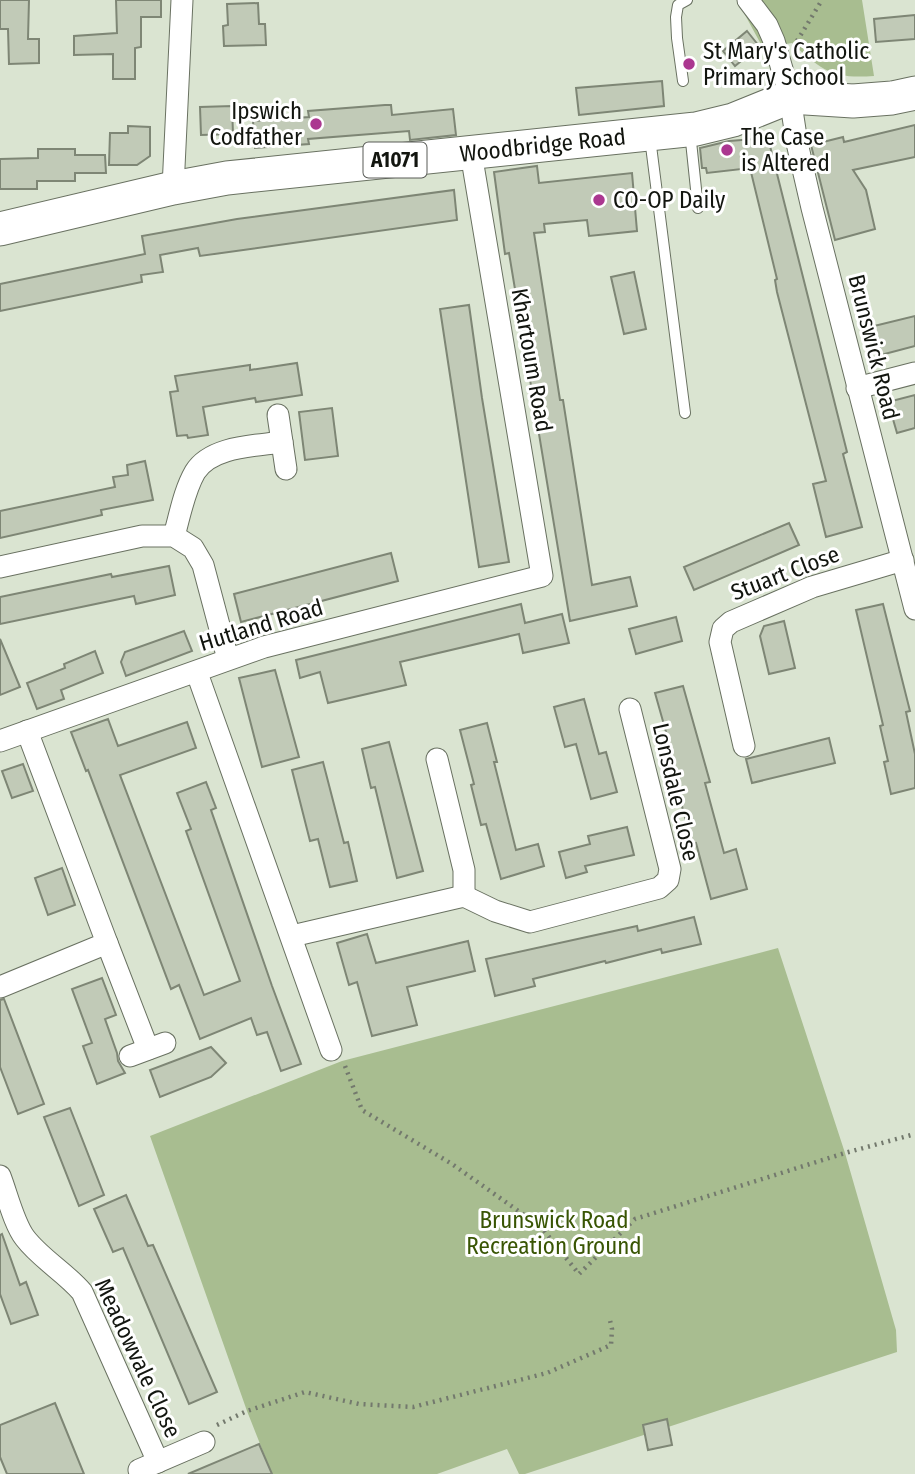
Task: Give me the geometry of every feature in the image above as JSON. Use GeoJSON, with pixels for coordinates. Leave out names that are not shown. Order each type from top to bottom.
{"type":"FeatureCollection","features":[{"type":"Feature","properties":{"kind":"main road","name":"A1071"},"geometry":{"type":"LineString","coordinates":[[790,97],[853,101],[915,93]]}},
{"type":"Feature","properties":{"kind":"main road","name":"Woodbridge Road"},"geometry":{"type":"LineString","coordinates":[[0,229],[173,188],[237,177],[690,129],[733,120],[790,97]]}},
{"type":"Feature","properties":{"kind":"street"},"geometry":{"type":"LineString","coordinates":[[173,188],[182,0]]}},
{"type":"Feature","properties":{"kind":"street","name":"Brunswick Road"},"geometry":{"type":"LineString","coordinates":[[748,0],[767,26],[790,97],[797,144],[915,608]]}},
{"type":"Feature","properties":{"kind":"street","name":"Khartoum Road"},"geometry":{"type":"LineString","coordinates":[[471,153],[542,576]]}},
{"type":"Feature","properties":{"kind":"street"},"geometry":{"type":"LineString","coordinates":[[857,388],[915,373]]}},
{"type":"Feature","properties":{"kind":"street"},"geometry":{"type":"LineString","coordinates":[[278,415],[286,469]]}},
{"type":"Feature","properties":{"kind":"street"},"geometry":{"type":"LineString","coordinates":[[174,536],[196,471],[206,460],[225,451],[282,442]]}},
{"type":"Feature","properties":{"kind":"street"},"geometry":{"type":"LineString","coordinates":[[0,567],[142,536],[174,536],[193,548],[203,565],[228,659]]}},
{"type":"Feature","properties":{"kind":"street","name":"Stuart Close"},"geometry":{"type":"LineString","coordinates":[[744,746],[720,642],[723,629],[755,611],[813,587],[903,561]]}},
{"type":"Feature","properties":{"kind":"street","name":"Hutland Road"},"geometry":{"type":"LineString","coordinates":[[0,741],[264,647],[542,576]]}},
{"type":"Feature","properties":{"kind":"street"},"geometry":{"type":"LineString","coordinates":[[197,673],[331,1050]]}},
{"type":"Feature","properties":{"kind":"street","name":"Lonsdale Close"},"geometry":{"type":"LineString","coordinates":[[464,896],[495,911],[530,922],[659,888],[668,880],[670,869],[630,709]]}},
{"type":"Feature","properties":{"kind":"street"},"geometry":{"type":"LineString","coordinates":[[27,731],[148,1049]]}},
{"type":"Feature","properties":{"kind":"street"},"geometry":{"type":"LineString","coordinates":[[292,936],[464,896],[464,870],[436,759]]}},
{"type":"Feature","properties":{"kind":"street"},"geometry":{"type":"LineString","coordinates":[[0,987],[107,943]]}},
{"type":"Feature","properties":{"kind":"street","name":"Meadowvale Close"},"geometry":{"type":"LineString","coordinates":[[0,1176],[23,1236],[82,1292],[149,1466],[204,1442]]}},
{"type":"Feature","properties":{"kind":"lane"},"geometry":{"type":"LineString","coordinates":[[683,81],[676,17],[678,5],[687,0]]}},
{"type":"Feature","properties":{"kind":"lane"},"geometry":{"type":"LineString","coordinates":[[690,129],[698,208]]}},
{"type":"Feature","properties":{"kind":"lane"},"geometry":{"type":"LineString","coordinates":[[650,135],[685,413]]}},
{"type":"Feature","properties":{"kind":"path"},"geometry":{"type":"LineString","coordinates":[[780,61],[822,0]]}},
{"type":"Feature","properties":{"kind":"path"},"geometry":{"type":"LineString","coordinates":[[331,1050],[342,1061],[362,1110],[452,1164],[541,1227],[579,1274],[635,1219],[845,1153],[915,1134]]}},
{"type":"Feature","properties":{"kind":"path"},"geometry":{"type":"LineString","coordinates":[[204,1442],[212,1427],[247,1411],[305,1392],[359,1404],[413,1407],[547,1373],[611,1345],[609,1316]]}},
{"type":"Feature","properties":{"kind":"green space"},"geometry":{"type":"Polygon","coordinates":[[[743,0],[862,0],[874,76],[848,76],[829,71],[820,67],[792,43],[763,48],[744,13],[743,0]]]}},
{"type":"Feature","properties":{"kind":"green space","name":"Brunswick Road Recreation Ground"},"geometry":{"type":"Polygon","coordinates":[[[778,948],[845,1153],[896,1330],[897,1352],[525,1474],[519,1474],[507,1449],[437,1474],[272,1474],[247,1411],[150,1136],[342,1061],[778,948]]]}},
{"type":"Feature","properties":{"kind":"building"},"geometry":{"type":"Polygon","coordinates":[[[0,0],[29,0],[28,39],[39,39],[39,63],[9,64],[8,29],[0,29],[0,0]]]}},
{"type":"Feature","properties":{"kind":"building"},"geometry":{"type":"Polygon","coordinates":[[[116,0],[161,0],[161,17],[141,17],[141,47],[135,48],[135,79],[113,79],[113,54],[74,55],[74,36],[117,33],[116,0]]]}},
{"type":"Feature","properties":{"kind":"building"},"geometry":{"type":"Polygon","coordinates":[[[258,3],[259,24],[265,24],[266,45],[224,46],[223,26],[228,25],[227,4],[258,3]]]}},
{"type":"Feature","properties":{"kind":"building"},"geometry":{"type":"Polygon","coordinates":[[[915,15],[915,39],[876,42],[874,19],[915,15]]]}},
{"type":"Feature","properties":{"kind":"building"},"geometry":{"type":"Polygon","coordinates":[[[747,31],[759,46],[735,66],[723,51],[747,31]]]}},
{"type":"Feature","properties":{"kind":"building"},"geometry":{"type":"Polygon","coordinates":[[[662,81],[664,106],[579,115],[576,88],[662,81]]]}},
{"type":"Feature","properties":{"kind":"building"},"geometry":{"type":"Polygon","coordinates":[[[391,105],[392,115],[453,109],[456,135],[410,140],[409,131],[308,139],[309,144],[255,148],[253,121],[309,117],[308,111],[391,105]]]}},
{"type":"Feature","properties":{"kind":"building"},"geometry":{"type":"Polygon","coordinates":[[[232,106],[233,134],[201,135],[200,107],[232,106]]]}},
{"type":"Feature","properties":{"kind":"building"},"geometry":{"type":"Polygon","coordinates":[[[915,125],[915,157],[853,170],[866,190],[875,229],[835,240],[811,145],[843,137],[844,142],[915,125]]]}},
{"type":"Feature","properties":{"kind":"building"},"geometry":{"type":"Polygon","coordinates":[[[128,126],[150,127],[150,156],[137,165],[109,165],[110,133],[128,133],[128,126]]]}},
{"type":"Feature","properties":{"kind":"building"},"geometry":{"type":"Polygon","coordinates":[[[768,138],[847,452],[843,454],[862,527],[826,537],[813,484],[826,481],[777,292],[777,279],[750,168],[707,173],[706,168],[702,168],[700,148],[729,141],[768,138]]]}},
{"type":"Feature","properties":{"kind":"building"},"geometry":{"type":"Polygon","coordinates":[[[38,149],[75,149],[75,155],[105,155],[106,173],[75,173],[75,181],[37,181],[37,189],[0,189],[0,159],[38,158],[38,149]]]}},
{"type":"Feature","properties":{"kind":"building"},"geometry":{"type":"Polygon","coordinates":[[[537,166],[539,183],[632,173],[637,231],[589,236],[587,220],[544,224],[545,232],[534,233],[592,585],[630,577],[637,606],[570,621],[509,253],[505,254],[494,172],[537,166]]]}},
{"type":"Feature","properties":{"kind":"building"},"geometry":{"type":"Polygon","coordinates":[[[454,190],[457,220],[200,256],[198,248],[160,255],[163,272],[141,275],[142,282],[0,311],[0,284],[145,254],[142,236],[237,219],[454,190]]]}},
{"type":"Feature","properties":{"kind":"building"},"geometry":{"type":"Polygon","coordinates":[[[634,272],[646,329],[624,334],[611,277],[634,272]]]}},
{"type":"Feature","properties":{"kind":"building"},"geometry":{"type":"Polygon","coordinates":[[[469,305],[509,562],[479,567],[440,309],[469,305]]]}},
{"type":"Feature","properties":{"kind":"building"},"geometry":{"type":"Polygon","coordinates":[[[915,316],[915,346],[877,356],[870,327],[915,316]]]}},
{"type":"Feature","properties":{"kind":"building"},"geometry":{"type":"Polygon","coordinates":[[[297,363],[302,395],[256,402],[255,398],[203,407],[208,435],[188,438],[187,435],[177,436],[170,392],[178,391],[175,376],[250,365],[250,370],[297,363]]]}},
{"type":"Feature","properties":{"kind":"building"},"geometry":{"type":"Polygon","coordinates":[[[915,395],[915,428],[897,433],[888,402],[915,395]]]}},
{"type":"Feature","properties":{"kind":"building"},"geometry":{"type":"Polygon","coordinates":[[[332,408],[338,456],[305,460],[299,412],[332,408]]]}},
{"type":"Feature","properties":{"kind":"building"},"geometry":{"type":"Polygon","coordinates":[[[145,461],[153,500],[101,510],[102,515],[0,538],[0,511],[115,487],[113,477],[128,475],[127,465],[145,461]]]}},
{"type":"Feature","properties":{"kind":"building"},"geometry":{"type":"Polygon","coordinates":[[[789,523],[799,545],[694,590],[684,567],[789,523]]]}},
{"type":"Feature","properties":{"kind":"building"},"geometry":{"type":"Polygon","coordinates":[[[391,553],[398,581],[241,622],[234,594],[391,553]]]}},
{"type":"Feature","properties":{"kind":"building"},"geometry":{"type":"Polygon","coordinates":[[[169,566],[175,595],[136,604],[134,596],[0,624],[0,597],[111,574],[112,577],[169,566]]]}},
{"type":"Feature","properties":{"kind":"building"},"geometry":{"type":"Polygon","coordinates":[[[521,604],[525,623],[562,614],[569,643],[523,653],[519,634],[400,662],[406,685],[328,703],[320,672],[300,678],[296,660],[521,604]]]}},
{"type":"Feature","properties":{"kind":"building"},"geometry":{"type":"Polygon","coordinates":[[[883,604],[910,711],[906,712],[915,754],[915,788],[891,794],[884,762],[888,761],[880,726],[883,725],[856,610],[883,604]]]}},
{"type":"Feature","properties":{"kind":"building"},"geometry":{"type":"Polygon","coordinates":[[[676,617],[682,641],[636,654],[629,629],[676,617]]]}},
{"type":"Feature","properties":{"kind":"building"},"geometry":{"type":"Polygon","coordinates":[[[784,621],[795,668],[769,674],[760,636],[764,626],[784,621]]]}},
{"type":"Feature","properties":{"kind":"building"},"geometry":{"type":"Polygon","coordinates":[[[184,631],[192,651],[126,676],[121,662],[125,652],[184,631]]]}},
{"type":"Feature","properties":{"kind":"building"},"geometry":{"type":"Polygon","coordinates":[[[0,639],[20,687],[0,695],[0,639]]]}},
{"type":"Feature","properties":{"kind":"building"},"geometry":{"type":"Polygon","coordinates":[[[95,651],[103,673],[61,690],[64,699],[37,709],[27,683],[65,668],[64,664],[95,651]]]}},
{"type":"Feature","properties":{"kind":"building"},"geometry":{"type":"Polygon","coordinates":[[[275,670],[299,757],[262,767],[239,678],[275,670]]]}},
{"type":"Feature","properties":{"kind":"building"},"geometry":{"type":"Polygon","coordinates":[[[683,686],[710,782],[705,783],[724,853],[736,849],[747,889],[711,899],[696,843],[692,844],[678,791],[673,793],[660,749],[670,746],[655,693],[683,686]]]}},
{"type":"Feature","properties":{"kind":"building"},"geometry":{"type":"Polygon","coordinates":[[[584,699],[599,754],[606,752],[617,792],[591,799],[576,744],[565,747],[554,707],[584,699]]]}},
{"type":"Feature","properties":{"kind":"building"},"geometry":{"type":"Polygon","coordinates":[[[108,719],[118,746],[187,722],[196,748],[120,775],[204,995],[240,981],[186,831],[191,829],[177,793],[206,782],[216,808],[211,810],[301,1064],[281,1071],[267,1032],[257,1035],[251,1018],[200,1039],[179,985],[171,989],[71,732],[108,719]]]}},
{"type":"Feature","properties":{"kind":"building"},"geometry":{"type":"Polygon","coordinates":[[[487,723],[516,850],[538,844],[544,866],[501,879],[486,824],[481,825],[460,730],[487,723]]]}},
{"type":"Feature","properties":{"kind":"building"},"geometry":{"type":"Polygon","coordinates":[[[829,738],[835,763],[752,783],[746,759],[829,738]]]}},
{"type":"Feature","properties":{"kind":"building"},"geometry":{"type":"Polygon","coordinates":[[[389,742],[423,871],[397,878],[375,787],[371,788],[362,749],[389,742]]]}},
{"type":"Feature","properties":{"kind":"building"},"geometry":{"type":"Polygon","coordinates":[[[323,762],[357,881],[330,887],[318,839],[310,841],[292,770],[323,762]]]}},
{"type":"Feature","properties":{"kind":"building"},"geometry":{"type":"Polygon","coordinates":[[[23,764],[33,791],[12,798],[2,771],[23,764]]]}},
{"type":"Feature","properties":{"kind":"building"},"geometry":{"type":"Polygon","coordinates":[[[627,827],[634,855],[585,866],[587,872],[566,878],[559,852],[590,844],[588,836],[627,827]]]}},
{"type":"Feature","properties":{"kind":"building"},"geometry":{"type":"Polygon","coordinates":[[[62,868],[75,905],[48,915],[35,878],[62,868]]]}},
{"type":"Feature","properties":{"kind":"building"},"geometry":{"type":"Polygon","coordinates":[[[694,917],[701,944],[662,953],[661,949],[533,979],[535,986],[495,996],[486,959],[637,926],[638,931],[694,917]]]}},
{"type":"Feature","properties":{"kind":"building"},"geometry":{"type":"Polygon","coordinates":[[[367,934],[376,963],[468,941],[475,971],[407,987],[417,1025],[372,1036],[357,982],[349,985],[337,943],[367,934]]]}},
{"type":"Feature","properties":{"kind":"building"},"geometry":{"type":"Polygon","coordinates":[[[102,978],[116,1015],[105,1019],[118,1061],[125,1073],[97,1084],[83,1046],[92,1043],[72,989],[102,978]]]}},
{"type":"Feature","properties":{"kind":"building"},"geometry":{"type":"Polygon","coordinates":[[[4,999],[44,1104],[18,1114],[0,1067],[0,1000],[4,999]]]}},
{"type":"Feature","properties":{"kind":"building"},"geometry":{"type":"Polygon","coordinates":[[[211,1047],[226,1063],[211,1077],[160,1097],[150,1070],[211,1047]]]}},
{"type":"Feature","properties":{"kind":"building"},"geometry":{"type":"Polygon","coordinates":[[[70,1108],[104,1195],[79,1206],[44,1117],[70,1108]]]}},
{"type":"Feature","properties":{"kind":"building"},"geometry":{"type":"Polygon","coordinates":[[[126,1195],[148,1246],[153,1245],[217,1392],[189,1404],[123,1248],[113,1252],[94,1209],[126,1195]]]}},
{"type":"Feature","properties":{"kind":"building"},"geometry":{"type":"Polygon","coordinates":[[[2,1234],[20,1285],[26,1282],[38,1315],[11,1324],[0,1294],[2,1234]]]}},
{"type":"Feature","properties":{"kind":"building"},"geometry":{"type":"Polygon","coordinates":[[[55,1403],[84,1474],[7,1474],[0,1457],[0,1425],[55,1403]]]}},
{"type":"Feature","properties":{"kind":"building"},"geometry":{"type":"Polygon","coordinates":[[[667,1419],[672,1445],[648,1450],[643,1425],[667,1419]]]}},
{"type":"Feature","properties":{"kind":"building"},"geometry":{"type":"Polygon","coordinates":[[[259,1444],[272,1474],[188,1474],[259,1444]]]}},
{"type":"Feature","properties":{"kind":"place","name":"St Mary's Catholic Primary School"},"geometry":{"type":"Point","coordinates":[689,64]}},
{"type":"Feature","properties":{"kind":"place","name":"Ipswich Codfather"},"geometry":{"type":"Point","coordinates":[316,124]}},
{"type":"Feature","properties":{"kind":"place","name":"The Case is Altered"},"geometry":{"type":"Point","coordinates":[727,150]}},
{"type":"Feature","properties":{"kind":"place","name":"CO-OP Daily"},"geometry":{"type":"Point","coordinates":[599,200]}}]}
